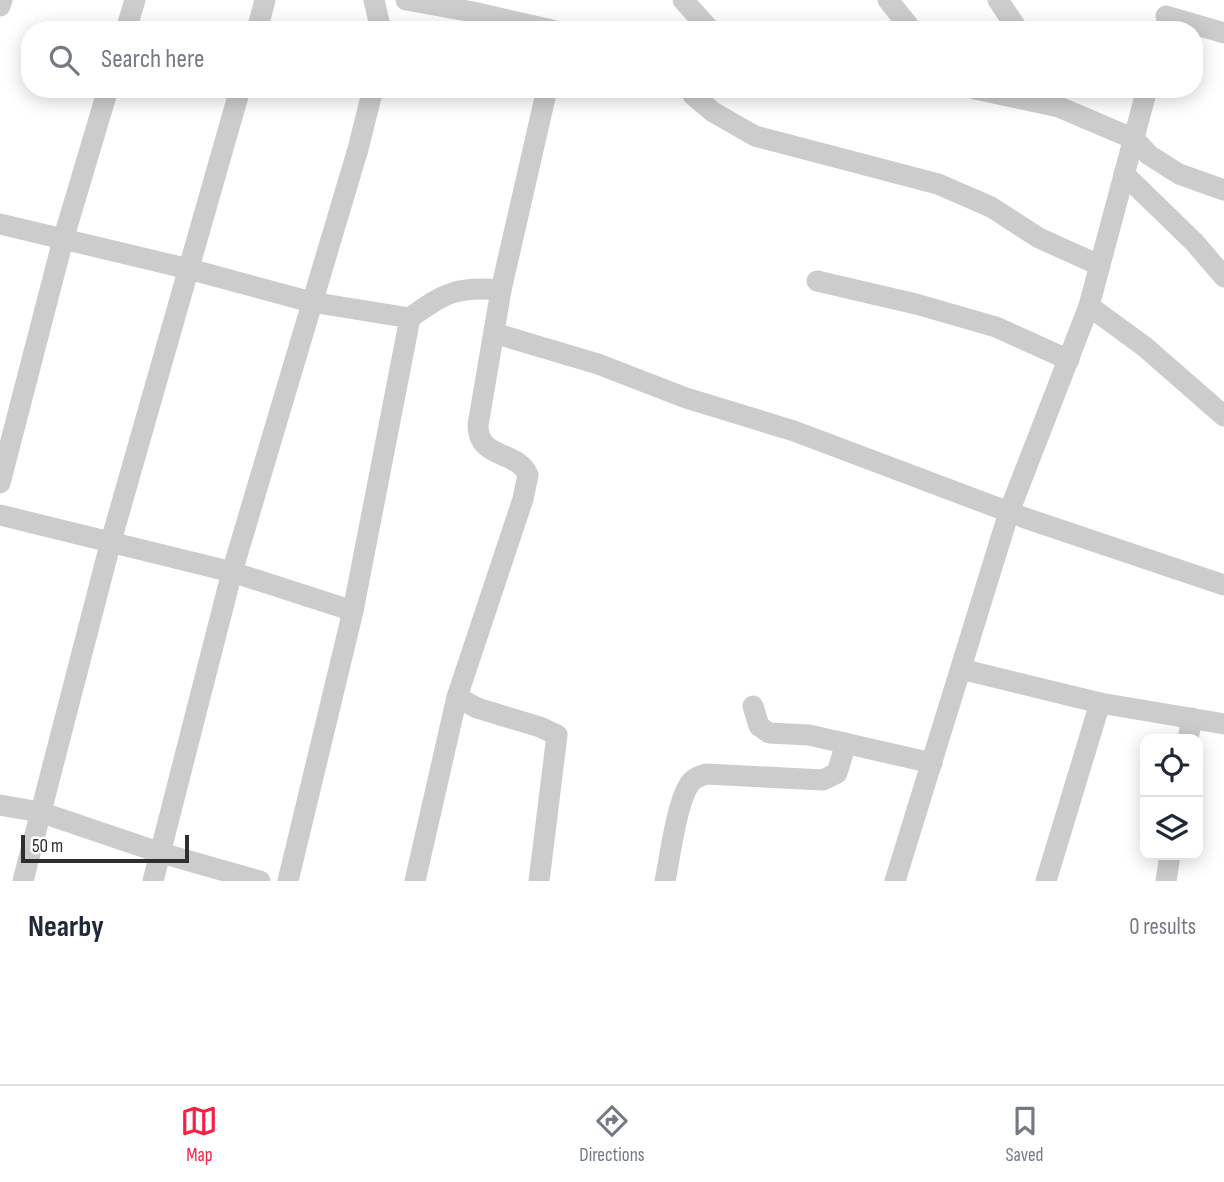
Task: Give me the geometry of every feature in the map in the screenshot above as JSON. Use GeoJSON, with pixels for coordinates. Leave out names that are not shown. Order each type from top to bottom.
{"type":"FeatureCollection","features":[{"type":"Feature","properties":{"kind":"street"},"geometry":{"type":"LineString","coordinates":[[0,6],[2,0]]}},
{"type":"Feature","properties":{"kind":"street"},"geometry":{"type":"LineString","coordinates":[[129,21],[135,0]]}},
{"type":"Feature","properties":{"kind":"street"},"geometry":{"type":"LineString","coordinates":[[259,21],[265,0]]}},
{"type":"Feature","properties":{"kind":"street"},"geometry":{"type":"LineString","coordinates":[[374,0],[379,21]]}},
{"type":"Feature","properties":{"kind":"street"},"geometry":{"type":"LineString","coordinates":[[406,0],[512,21]]}},
{"type":"Feature","properties":{"kind":"street"},"geometry":{"type":"LineString","coordinates":[[683,0],[702,21]]}},
{"type":"Feature","properties":{"kind":"street"},"geometry":{"type":"LineString","coordinates":[[888,0],[905,21]]}},
{"type":"Feature","properties":{"kind":"street"},"geometry":{"type":"LineString","coordinates":[[998,0],[1012,21]]}},
{"type":"Feature","properties":{"kind":"street"},"geometry":{"type":"LineString","coordinates":[[1166,15],[1185,21]]}},
{"type":"Feature","properties":{"kind":"street"},"geometry":{"type":"LineString","coordinates":[[1203,26],[1224,33]]}},
{"type":"Feature","properties":{"kind":"street"},"geometry":{"type":"LineString","coordinates":[[0,483],[63,240],[105,98]]}},
{"type":"Feature","properties":{"kind":"street"},"geometry":{"type":"LineString","coordinates":[[23,881],[111,541],[237,98]]}},
{"type":"Feature","properties":{"kind":"street"},"geometry":{"type":"LineString","coordinates":[[153,881],[232,572],[371,98]]}},
{"type":"Feature","properties":{"kind":"street"},"geometry":{"type":"LineString","coordinates":[[415,881],[457,697],[523,499],[528,475],[522,466],[486,447],[478,431],[501,290],[545,98]]}},
{"type":"Feature","properties":{"kind":"street"},"geometry":{"type":"LineString","coordinates":[[697,98],[713,112],[755,136],[938,184],[991,207],[1039,238],[1099,265]]}},
{"type":"Feature","properties":{"kind":"street"},"geometry":{"type":"LineString","coordinates":[[1017,98],[1059,107],[1134,139],[1149,155],[1179,174],[1224,190]]}},
{"type":"Feature","properties":{"kind":"street"},"geometry":{"type":"LineString","coordinates":[[1067,98],[1080,116]]}},
{"type":"Feature","properties":{"kind":"street"},"geometry":{"type":"LineString","coordinates":[[895,881],[1009,512],[1089,306],[1145,98]]}},
{"type":"Feature","properties":{"kind":"street"},"geometry":{"type":"LineString","coordinates":[[1124,174],[1186,233],[1224,277]]}},
{"type":"Feature","properties":{"kind":"street"},"geometry":{"type":"LineString","coordinates":[[0,224],[189,269],[311,302],[410,318],[450,292],[469,289],[501,290]]}},
{"type":"Feature","properties":{"kind":"street"},"geometry":{"type":"LineString","coordinates":[[817,281],[916,304],[996,327],[1069,360]]}},
{"type":"Feature","properties":{"kind":"street"},"geometry":{"type":"LineString","coordinates":[[1089,306],[1166,365],[1224,416]]}},
{"type":"Feature","properties":{"kind":"street"},"geometry":{"type":"LineString","coordinates":[[288,881],[353,611],[410,318]]}},
{"type":"Feature","properties":{"kind":"street"},"geometry":{"type":"LineString","coordinates":[[495,333],[598,364],[686,398],[794,431],[1009,512],[1224,586]]}},
{"type":"Feature","properties":{"kind":"street"},"geometry":{"type":"LineString","coordinates":[[0,514],[232,572],[353,611]]}},
{"type":"Feature","properties":{"kind":"street"},"geometry":{"type":"LineString","coordinates":[[961,669],[1100,703],[1224,724]]}},
{"type":"Feature","properties":{"kind":"street"},"geometry":{"type":"LineString","coordinates":[[457,697],[477,708],[540,727],[557,735],[539,881]]}},
{"type":"Feature","properties":{"kind":"street"},"geometry":{"type":"LineString","coordinates":[[1046,881],[1100,703]]}},
{"type":"Feature","properties":{"kind":"street"},"geometry":{"type":"LineString","coordinates":[[753,706],[759,726],[769,733],[809,735],[932,763]]}},
{"type":"Feature","properties":{"kind":"street"},"geometry":{"type":"LineString","coordinates":[[1189,734],[1192,718]]}},
{"type":"Feature","properties":{"kind":"street"},"geometry":{"type":"LineString","coordinates":[[664,881],[681,799],[690,782],[706,774],[823,780],[837,773],[846,743]]}},
{"type":"Feature","properties":{"kind":"street"},"geometry":{"type":"LineString","coordinates":[[0,805],[40,812],[161,853],[260,881]]}},
{"type":"Feature","properties":{"kind":"street"},"geometry":{"type":"LineString","coordinates":[[1166,881],[1169,860]]}}]}
